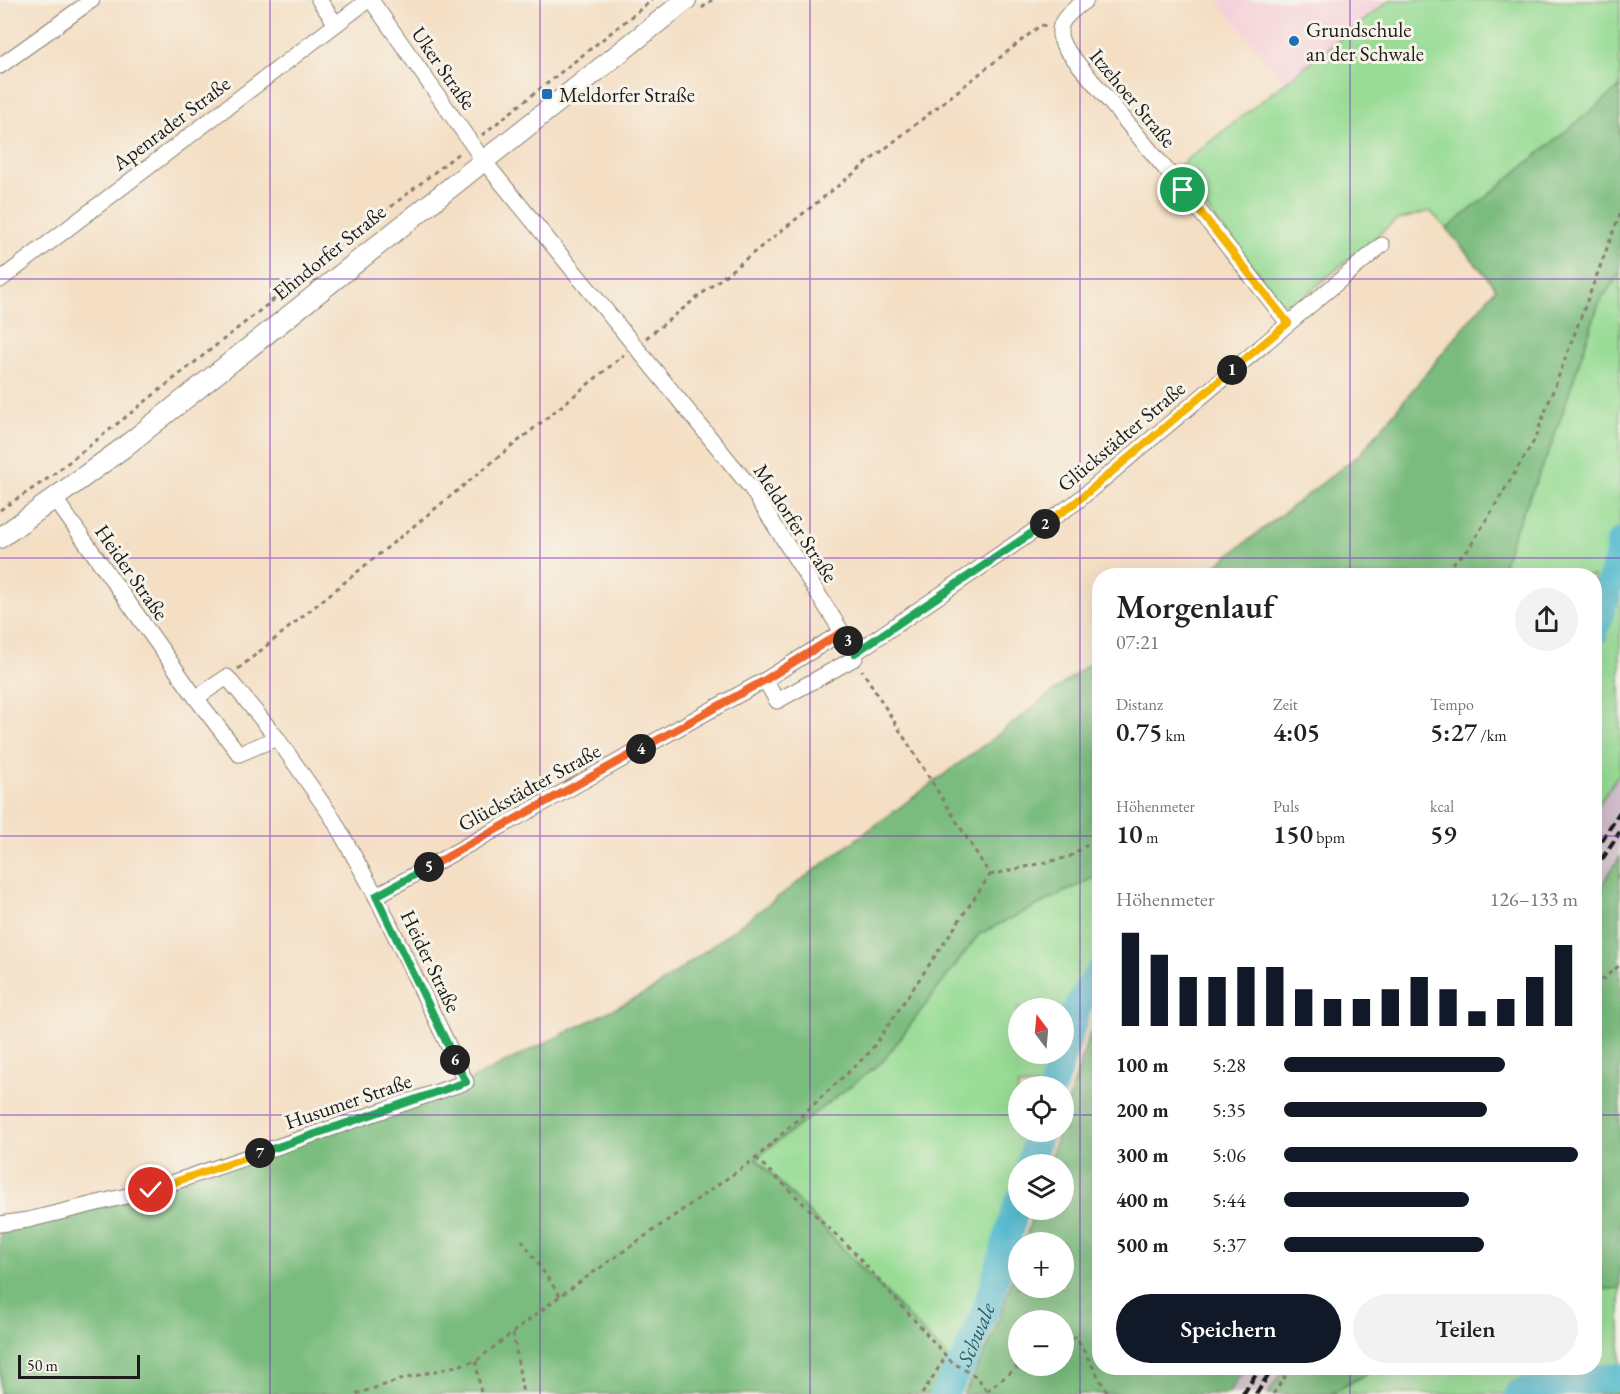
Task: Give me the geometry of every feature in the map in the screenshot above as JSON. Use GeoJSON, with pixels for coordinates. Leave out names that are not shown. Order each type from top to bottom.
{"type":"FeatureCollection","features":[{"type":"Feature","properties":{"kind":"street"},"geometry":{"type":"LineString","coordinates":[[0,66],[92,0]]}},
{"type":"Feature","properties":{"kind":"street"},"geometry":{"type":"LineString","coordinates":[[319,0],[336,24]]}},
{"type":"Feature","properties":{"kind":"street","name":"Apenrader Straße"},"geometry":{"type":"LineString","coordinates":[[0,280],[369,0]]}},
{"type":"Feature","properties":{"kind":"street","name":"Uker Straße"},"geometry":{"type":"LineString","coordinates":[[369,0],[483,160]]}},
{"type":"Feature","properties":{"kind":"street","name":"Ehndorfer Straße"},"geometry":{"type":"LineString","coordinates":[[0,538],[132,440],[686,0]]}},
{"type":"Feature","properties":{"kind":"street","name":"Itzehoer Straße"},"geometry":{"type":"LineString","coordinates":[[1086,0],[1066,16],[1059,30],[1060,39],[1065,48],[1183,190],[1288,323]]}},
{"type":"Feature","properties":{"kind":"street","name":"Meldorfer Straße"},"geometry":{"type":"LineString","coordinates":[[483,160],[751,488],[842,632]]}},
{"type":"Feature","properties":{"kind":"street"},"geometry":{"type":"LineString","coordinates":[[1288,323],[1382,245]]}},
{"type":"Feature","properties":{"kind":"street","name":"Glückstädter Straße"},"geometry":{"type":"LineString","coordinates":[[765,680],[777,701],[855,656],[1075,503],[1288,323]]}},
{"type":"Feature","properties":{"kind":"street","name":"Heider Straße"},"geometry":{"type":"LineString","coordinates":[[55,499],[196,698],[239,754],[277,738]]}},
{"type":"Feature","properties":{"kind":"street"},"geometry":{"type":"LineString","coordinates":[[842,632],[855,656]]}},
{"type":"Feature","properties":{"kind":"street","name":"Glückstädter Straße"},"geometry":{"type":"LineString","coordinates":[[376,896],[765,680],[842,632]]}},
{"type":"Feature","properties":{"kind":"street","name":"Heider Straße"},"geometry":{"type":"LineString","coordinates":[[196,698],[227,677],[277,738],[332,817],[376,896],[466,1082]]}},
{"type":"Feature","properties":{"kind":"street","name":"Husumer Straße"},"geometry":{"type":"LineString","coordinates":[[0,1224],[28,1220],[151,1190],[466,1082]]}},
{"type":"Feature","properties":{"kind":"path"},"geometry":{"type":"LineString","coordinates":[[0,510],[50,477],[652,0]]}},
{"type":"Feature","properties":{"kind":"path"},"geometry":{"type":"LineString","coordinates":[[1448,568],[1468,550],[1534,441],[1620,214]]}},
{"type":"Feature","properties":{"kind":"path"},"geometry":{"type":"LineString","coordinates":[[855,656],[990,875]]}},
{"type":"Feature","properties":{"kind":"path"},"geometry":{"type":"LineString","coordinates":[[356,1394],[476,1360],[560,1296],[756,1158],[870,1052],[990,875],[1069,857],[1092,841]]}},
{"type":"Feature","properties":{"kind":"path"},"geometry":{"type":"LineString","coordinates":[[1602,980],[1620,965]]}},
{"type":"Feature","properties":{"kind":"path"},"geometry":{"type":"LineString","coordinates":[[756,1158],[855,1253],[952,1362],[977,1377],[988,1393],[1008,1376]]}},
{"type":"Feature","properties":{"kind":"path"},"geometry":{"type":"LineString","coordinates":[[522,1240],[560,1296]]}},
{"type":"Feature","properties":{"kind":"path"},"geometry":{"type":"LineString","coordinates":[[513,1333],[523,1394]]}},
{"type":"Feature","properties":{"kind":"path"},"geometry":{"type":"LineString","coordinates":[[1074,1339],[1076,1338],[1092,1366]]}},
{"type":"Feature","properties":{"kind":"path"},"geometry":{"type":"LineString","coordinates":[[922,1394],[946,1356]]}},
{"type":"Feature","properties":{"kind":"path"},"geometry":{"type":"LineString","coordinates":[[476,1360],[481,1394]]}},
{"type":"Feature","properties":{"kind":"path"},"geometry":{"type":"LineString","coordinates":[[1097,1375],[1108,1394]]}},
{"type":"Feature","properties":{"kind":"path"},"geometry":{"type":"LineString","coordinates":[[1273,1394],[1286,1375]]}},
{"type":"Feature","properties":{"kind":"shaded area","name":"Grundschule an der Schwale"},"geometry":{"type":"Polygon","coordinates":[[[1217,0],[1390,0],[1285,83],[1217,0]]]}},
{"type":"Feature","properties":{"kind":"shaded area"},"geometry":{"type":"Polygon","coordinates":[[[1620,772],[1620,857],[1602,884],[1602,799],[1620,772]]]}},
{"type":"Feature","properties":{"kind":"shaded area"},"geometry":{"type":"Polygon","coordinates":[[[1240,1375],[1280,1375],[1268,1394],[1228,1394],[1240,1375]]]}},
{"type":"Feature","properties":{"kind":"green space"},"geometry":{"type":"Polygon","coordinates":[[[1390,0],[1620,0],[1620,87],[1447,229],[1430,211],[1395,221],[1295,304],[1281,302],[1175,169],[1390,0]]]}},
{"type":"Feature","properties":{"kind":"green space"},"geometry":{"type":"Polygon","coordinates":[[[1620,87],[1620,273],[1599,303],[1552,444],[1511,540],[1502,568],[1212,568],[1361,453],[1496,288],[1447,229],[1620,87]]]}},
{"type":"Feature","properties":{"kind":"green space"},"geometry":{"type":"Polygon","coordinates":[[[1620,273],[1620,772],[1602,799],[1602,568],[1502,568],[1511,540],[1552,444],[1599,303],[1620,273]]]}},
{"type":"Feature","properties":{"kind":"green space"},"geometry":{"type":"Polygon","coordinates":[[[1092,661],[1092,878],[979,934],[883,1061],[756,1158],[952,1362],[934,1394],[0,1394],[0,1224],[151,1190],[466,1082],[652,990],[999,734],[1092,661]]]}},
{"type":"Feature","properties":{"kind":"green space"},"geometry":{"type":"Polygon","coordinates":[[[1620,857],[1620,1288],[1602,1289],[1602,884],[1620,857]]]}},
{"type":"Feature","properties":{"kind":"green space"},"geometry":{"type":"Polygon","coordinates":[[[1092,878],[1092,983],[1078,1006],[1074,1019],[1074,998],[1008,998],[1008,1064],[1060,1064],[1056,1076],[1008,1076],[1008,1142],[1037,1142],[1033,1154],[1008,1154],[1008,1220],[1013,1220],[988,1304],[965,1359],[952,1362],[756,1158],[883,1061],[979,934],[1092,878]]]}},
{"type":"Feature","properties":{"kind":"green space"},"geometry":{"type":"Polygon","coordinates":[[[1092,1026],[1092,1375],[1240,1375],[1228,1394],[963,1394],[988,1345],[1008,1291],[1008,1298],[1074,1298],[1074,1232],[1027,1232],[1031,1220],[1074,1220],[1074,1154],[1051,1154],[1055,1142],[1074,1142],[1074,1083],[1092,1026]]]}},
{"type":"Feature","properties":{"kind":"green space"},"geometry":{"type":"Polygon","coordinates":[[[1620,1288],[1620,1366],[1602,1367],[1602,1289],[1620,1288]]]}},
{"type":"Feature","properties":{"kind":"green space"},"geometry":{"type":"Polygon","coordinates":[[[1620,1366],[1620,1394],[1573,1394],[1568,1375],[1602,1375],[1602,1367],[1620,1366]]]}},
{"type":"Feature","properties":{"kind":"green space"},"geometry":{"type":"Polygon","coordinates":[[[1280,1375],[1364,1375],[1331,1394],[1268,1394],[1280,1375]]]}},
{"type":"Feature","properties":{"kind":"green space"},"geometry":{"type":"Polygon","coordinates":[[[1364,1375],[1568,1375],[1573,1394],[1331,1394],[1364,1375]]]}},
{"type":"Feature","properties":{"kind":"waterway","name":"Schwale"},"geometry":{"type":"LineString","coordinates":[[1602,608],[1618,558],[1620,542]]}},
{"type":"Feature","properties":{"kind":"waterway","name":"Schwale"},"geometry":{"type":"LineString","coordinates":[[1074,1019],[1078,1006],[1092,984]]}},
{"type":"Feature","properties":{"kind":"waterway","name":"Schwale"},"geometry":{"type":"LineString","coordinates":[[1056,1076],[1060,1064]]}},
{"type":"Feature","properties":{"kind":"waterway","name":"Schwale"},"geometry":{"type":"LineString","coordinates":[[1033,1154],[1037,1142]]}},
{"type":"Feature","properties":{"kind":"waterway","name":"Schwale"},"geometry":{"type":"LineString","coordinates":[[944,1394],[965,1359],[988,1304],[1013,1220]]}},
{"type":"Feature","properties":{"kind":"waterway"},"geometry":{"type":"LineString","coordinates":[[1518,1394],[1555,1384],[1620,1377]]}},
{"type":"Feature","properties":{"kind":"railway"},"geometry":{"type":"LineString","coordinates":[[1602,840],[1620,812]]}},
{"type":"Feature","properties":{"kind":"railway"},"geometry":{"type":"LineString","coordinates":[[1602,859],[1620,832]]}},
{"type":"Feature","properties":{"kind":"railway"},"geometry":{"type":"LineString","coordinates":[[1243,1394],[1255,1375]]}},
{"type":"Feature","properties":{"kind":"railway"},"geometry":{"type":"LineString","coordinates":[[1256,1394],[1268,1375]]}},
{"type":"Feature","properties":{"kind":"place","name":"Grundschule an der Schwale"},"geometry":{"type":"Point","coordinates":[1294,41]}},
{"type":"Feature","properties":{"kind":"place","name":"Meldorfer Straße"},"geometry":{"type":"Point","coordinates":[547,94]}},
{"type":"Feature","properties":{"kind":"route"},"geometry":{"type":"LineString","coordinates":[[151,1190],[466,1082],[376,896],[765,680],[842,632],[855,653],[1075,503],[1288,323],[1183,190]]}}]}
